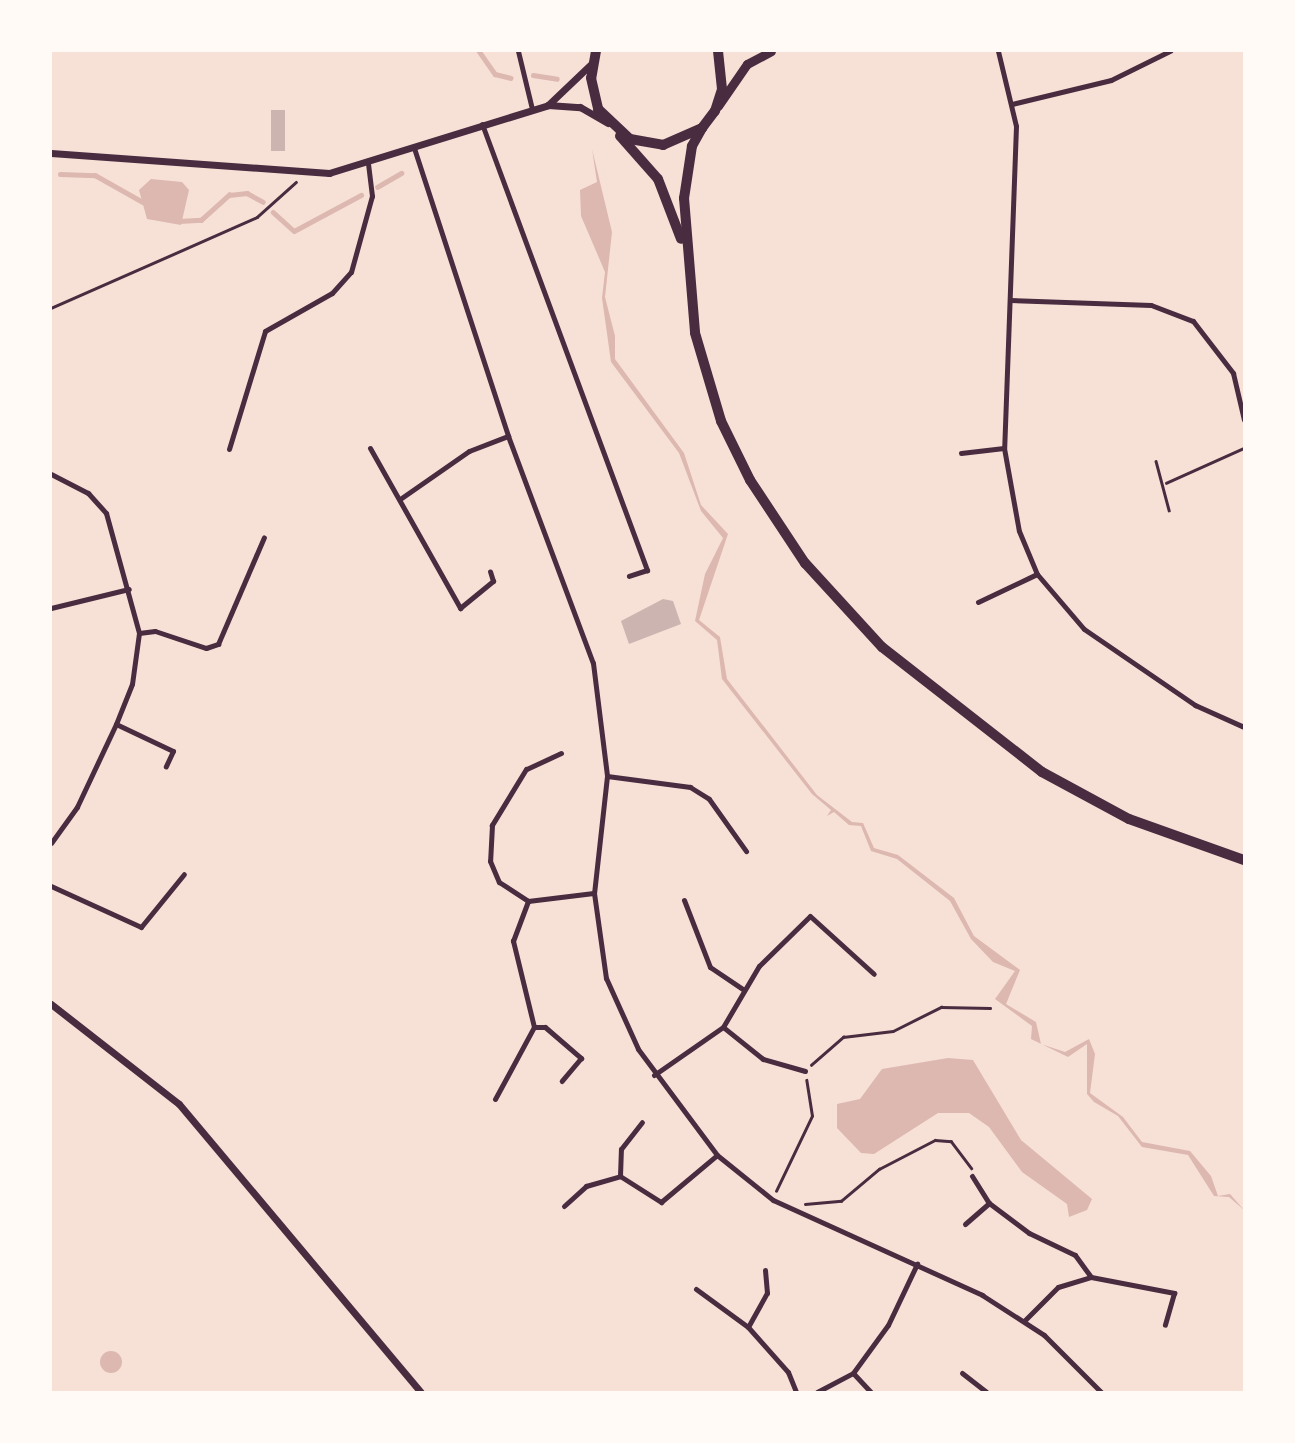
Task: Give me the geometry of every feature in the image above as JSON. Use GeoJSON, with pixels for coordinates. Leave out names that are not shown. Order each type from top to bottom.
{"type":"FeatureCollection","features":[{"type":"Feature","properties":{"kind":"highway"},"geometry":{"type":"LineString","coordinates":[[596,51],[590,65],[592,94],[611,125],[658,179],[683,246]]}},
{"type":"Feature","properties":{"kind":"highway"},"geometry":{"type":"LineString","coordinates":[[718,51],[722,89],[715,111],[702,128],[685,175],[683,246],[695,333],[721,421],[750,480],[805,563],[846,610],[922,682],[1042,772],[1129,819],[1244,860]]}},
{"type":"Feature","properties":{"kind":"highway"},"geometry":{"type":"LineString","coordinates":[[611,125],[630,139],[663,145],[702,128]]}},
{"type":"Feature","properties":{"kind":"main road"},"geometry":{"type":"LineString","coordinates":[[715,111],[747,64],[771,51]]}},
{"type":"Feature","properties":{"kind":"street"},"geometry":{"type":"LineString","coordinates":[[518,51],[532,110]]}},
{"type":"Feature","properties":{"kind":"street"},"geometry":{"type":"LineString","coordinates":[[998,51],[1012,104],[1010,300],[1004,448],[1010,499],[1037,574],[1084,629],[1123,658],[1195,705],[1244,727]]}},
{"type":"Feature","properties":{"kind":"street"},"geometry":{"type":"LineString","coordinates":[[1012,104],[1099,84],[1170,51]]}},
{"type":"Feature","properties":{"kind":"street"},"geometry":{"type":"LineString","coordinates":[[548,105],[590,65]]}},
{"type":"Feature","properties":{"kind":"street"},"geometry":{"type":"LineString","coordinates":[[51,152],[302,174],[368,164],[482,124],[548,105],[580,107],[611,125]]}},
{"type":"Feature","properties":{"kind":"street"},"geometry":{"type":"LineString","coordinates":[[482,124],[647,570],[629,576]]}},
{"type":"Feature","properties":{"kind":"street"},"geometry":{"type":"LineString","coordinates":[[414,148],[508,436],[593,663],[607,776],[594,893],[606,978],[654,1074],[717,1155],[773,1200],[792,1211],[918,1264],[1024,1321],[1101,1392]]}},
{"type":"Feature","properties":{"kind":"street"},"geometry":{"type":"LineString","coordinates":[[229,449],[265,331],[331,293],[351,272],[372,196],[368,164]]}},
{"type":"Feature","properties":{"kind":"street"},"geometry":{"type":"LineString","coordinates":[[1010,300],[1151,305],[1193,321],[1233,373],[1244,420]]}},
{"type":"Feature","properties":{"kind":"street"},"geometry":{"type":"LineString","coordinates":[[400,499],[469,451],[508,436]]}},
{"type":"Feature","properties":{"kind":"street"},"geometry":{"type":"LineString","coordinates":[[370,448],[460,608],[493,580],[490,571]]}},
{"type":"Feature","properties":{"kind":"street"},"geometry":{"type":"LineString","coordinates":[[961,453],[1004,448]]}},
{"type":"Feature","properties":{"kind":"street"},"geometry":{"type":"LineString","coordinates":[[51,474],[88,493],[106,513],[129,589],[138,633],[132,684],[116,724],[77,807],[51,844]]}},
{"type":"Feature","properties":{"kind":"street"},"geometry":{"type":"LineString","coordinates":[[138,633],[155,631],[206,648],[218,644],[264,537]]}},
{"type":"Feature","properties":{"kind":"street"},"geometry":{"type":"LineString","coordinates":[[978,602],[1037,574]]}},
{"type":"Feature","properties":{"kind":"street"},"geometry":{"type":"LineString","coordinates":[[51,608],[129,589]]}},
{"type":"Feature","properties":{"kind":"street"},"geometry":{"type":"LineString","coordinates":[[116,724],[173,751],[166,766]]}},
{"type":"Feature","properties":{"kind":"street"},"geometry":{"type":"LineString","coordinates":[[561,753],[526,769],[492,825],[489,861],[499,882],[528,901],[594,893]]}},
{"type":"Feature","properties":{"kind":"street"},"geometry":{"type":"LineString","coordinates":[[607,776],[690,787],[709,799],[727,834],[746,851]]}},
{"type":"Feature","properties":{"kind":"street"},"geometry":{"type":"LineString","coordinates":[[51,886],[141,927],[184,874]]}},
{"type":"Feature","properties":{"kind":"street"},"geometry":{"type":"LineString","coordinates":[[684,900],[710,967],[743,989]]}},
{"type":"Feature","properties":{"kind":"street"},"geometry":{"type":"LineString","coordinates":[[495,1099],[534,1027],[513,941],[528,901]]}},
{"type":"Feature","properties":{"kind":"street"},"geometry":{"type":"LineString","coordinates":[[654,1074],[723,1027],[743,989],[810,916],[873,974]]}},
{"type":"Feature","properties":{"kind":"street"},"geometry":{"type":"LineString","coordinates":[[51,1004],[179,1104],[421,1392]]}},
{"type":"Feature","properties":{"kind":"street"},"geometry":{"type":"LineString","coordinates":[[534,1027],[545,1027],[581,1058],[562,1081]]}},
{"type":"Feature","properties":{"kind":"street"},"geometry":{"type":"LineString","coordinates":[[723,1027],[763,1059],[805,1071]]}},
{"type":"Feature","properties":{"kind":"street"},"geometry":{"type":"LineString","coordinates":[[620,1176],[621,1149],[642,1122]]}},
{"type":"Feature","properties":{"kind":"street"},"geometry":{"type":"LineString","coordinates":[[564,1206],[586,1186],[620,1176],[661,1202],[717,1155]]}},
{"type":"Feature","properties":{"kind":"street"},"geometry":{"type":"LineString","coordinates":[[972,1176],[989,1203],[1029,1233],[1075,1255],[1091,1277]]}},
{"type":"Feature","properties":{"kind":"street"},"geometry":{"type":"LineString","coordinates":[[965,1224],[989,1203]]}},
{"type":"Feature","properties":{"kind":"street"},"geometry":{"type":"LineString","coordinates":[[817,1392],[853,1373],[888,1325],[918,1264]]}},
{"type":"Feature","properties":{"kind":"street"},"geometry":{"type":"LineString","coordinates":[[748,1327],[767,1293],[765,1270]]}},
{"type":"Feature","properties":{"kind":"street"},"geometry":{"type":"LineString","coordinates":[[1024,1321],[1058,1287],[1091,1277],[1174,1293],[1165,1325]]}},
{"type":"Feature","properties":{"kind":"street"},"geometry":{"type":"LineString","coordinates":[[696,1289],[748,1327],[788,1373],[796,1392]]}},
{"type":"Feature","properties":{"kind":"street"},"geometry":{"type":"LineString","coordinates":[[853,1373],[871,1392]]}},
{"type":"Feature","properties":{"kind":"street"},"geometry":{"type":"LineString","coordinates":[[962,1373],[986,1392]]}},
{"type":"Feature","properties":{"kind":"lane"},"geometry":{"type":"LineString","coordinates":[[1166,482],[1244,448]]}},
{"type":"Feature","properties":{"kind":"lane"},"geometry":{"type":"LineString","coordinates":[[1156,461],[1166,482],[1170,510]]}},
{"type":"Feature","properties":{"kind":"path"},"geometry":{"type":"LineString","coordinates":[[51,308],[257,217],[302,174]]}},
{"type":"Feature","properties":{"kind":"path"},"geometry":{"type":"LineString","coordinates":[[773,1200],[812,1116],[805,1071],[843,1037],[893,1031],[942,1007],[990,1007]]}},
{"type":"Feature","properties":{"kind":"path"},"geometry":{"type":"LineString","coordinates":[[792,1211],[841,1201],[879,1169],[935,1140],[951,1141],[972,1176]]}},
{"type":"Feature","properties":{"kind":"shaded area"},"geometry":{"type":"Polygon","coordinates":[[[592,149],[612,232],[605,297],[615,336],[615,359],[684,453],[701,505],[728,534],[699,620],[720,637],[727,679],[817,795],[852,822],[863,823],[874,848],[898,855],[954,898],[974,936],[1020,970],[1006,1004],[1036,1022],[1041,1044],[1031,1039],[1032,1026],[995,999],[1015,971],[993,962],[971,939],[950,901],[897,859],[871,851],[861,826],[849,825],[834,812],[827,816],[831,810],[812,794],[722,679],[717,640],[695,621],[705,574],[723,538],[701,511],[679,453],[611,362],[602,298],[605,272],[581,216],[580,190],[597,182],[592,149]]]}},
{"type":"Feature","properties":{"kind":"shaded area"},"geometry":{"type":"Polygon","coordinates":[[[151,179],[182,182],[189,190],[181,225],[147,219],[139,190],[151,179]]]}},
{"type":"Feature","properties":{"kind":"shaded area"},"geometry":{"type":"Polygon","coordinates":[[[1089,1039],[1095,1054],[1090,1093],[1123,1117],[1142,1142],[1190,1151],[1211,1176],[1218,1196],[1230,1194],[1244,1210],[1229,1197],[1214,1196],[1188,1155],[1142,1147],[1118,1116],[1094,1102],[1087,1094],[1087,1044],[1068,1057],[1042,1044],[1065,1052],[1089,1039]]]}},
{"type":"Feature","properties":{"kind":"shaded area"},"geometry":{"type":"Polygon","coordinates":[[[948,1058],[973,1060],[1021,1140],[1092,1199],[1087,1210],[1069,1217],[1067,1204],[1022,1172],[989,1127],[969,1113],[938,1113],[874,1154],[861,1153],[837,1128],[837,1104],[860,1099],[882,1069],[948,1058]]]}},
{"type":"Feature","properties":{"kind":"shaded area"},"geometry":{"type":"Polygon","coordinates":[[[111,1351],[119,1354],[122,1362],[119,1370],[111,1373],[103,1370],[100,1362],[103,1354],[111,1351]]]}},
{"type":"Feature","properties":{"kind":"building"},"geometry":{"type":"Polygon","coordinates":[[[271,110],[285,110],[285,151],[271,151],[271,110]]]}},
{"type":"Feature","properties":{"kind":"building"},"geometry":{"type":"Polygon","coordinates":[[[663,599],[673,601],[681,624],[629,644],[621,621],[663,599]]]}},
{"type":"Feature","properties":{"kind":"waterway"},"geometry":{"type":"LineString","coordinates":[[479,51],[495,74],[511,78]]}},
{"type":"Feature","properties":{"kind":"waterway"},"geometry":{"type":"LineString","coordinates":[[533,75],[557,79]]}},
{"type":"Feature","properties":{"kind":"waterway"},"geometry":{"type":"LineString","coordinates":[[377,187],[401,173]]}},
{"type":"Feature","properties":{"kind":"waterway"},"geometry":{"type":"LineString","coordinates":[[60,174],[95,175],[143,202]]}},
{"type":"Feature","properties":{"kind":"waterway"},"geometry":{"type":"LineString","coordinates":[[179,221],[201,220],[229,195],[247,193],[263,202]]}},
{"type":"Feature","properties":{"kind":"waterway"},"geometry":{"type":"LineString","coordinates":[[273,212],[294,231],[361,195]]}}]}
